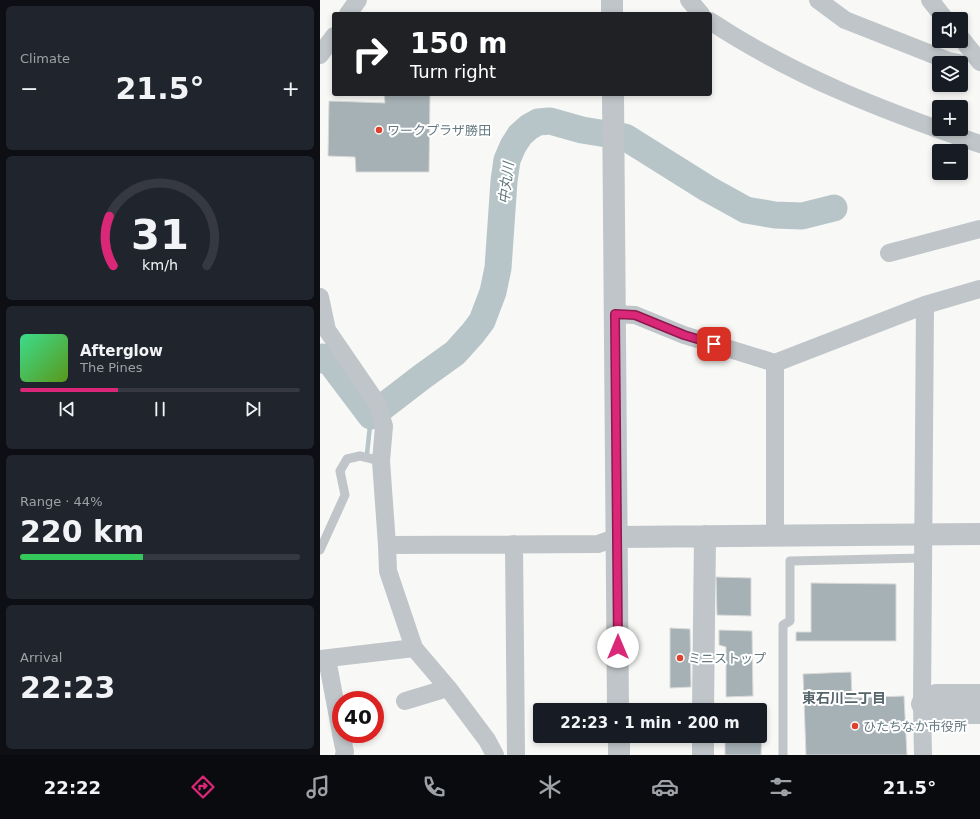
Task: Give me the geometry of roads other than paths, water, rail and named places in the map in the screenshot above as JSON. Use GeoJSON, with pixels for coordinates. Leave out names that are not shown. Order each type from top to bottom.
{"type":"FeatureCollection","features":[{"type":"Feature","properties":{"kind":"street"},"geometry":{"type":"LineString","coordinates":[[349,12],[358,0]]}},
{"type":"Feature","properties":{"kind":"street"},"geometry":{"type":"LineString","coordinates":[[612,0],[612,12]]}},
{"type":"Feature","properties":{"kind":"street"},"geometry":{"type":"LineString","coordinates":[[689,0],[700,12]]}},
{"type":"Feature","properties":{"kind":"street"},"geometry":{"type":"LineString","coordinates":[[818,0],[845,20],[936,56]]}},
{"type":"Feature","properties":{"kind":"street"},"geometry":{"type":"LineString","coordinates":[[930,0],[939,12]]}},
{"type":"Feature","properties":{"kind":"street"},"geometry":{"type":"LineString","coordinates":[[712,22],[777,62],[839,91],[909,120],[980,144]]}},
{"type":"Feature","properties":{"kind":"street"},"geometry":{"type":"LineString","coordinates":[[320,55],[332,39]]}},
{"type":"Feature","properties":{"kind":"street"},"geometry":{"type":"LineString","coordinates":[[968,47],[980,62]]}},
{"type":"Feature","properties":{"kind":"street"},"geometry":{"type":"LineString","coordinates":[[968,65],[980,68]]}},
{"type":"Feature","properties":{"kind":"street"},"geometry":{"type":"LineString","coordinates":[[613,96],[618,537],[618,703]]}},
{"type":"Feature","properties":{"kind":"street"},"geometry":{"type":"LineString","coordinates":[[889,253],[980,229]]}},
{"type":"Feature","properties":{"kind":"street"},"geometry":{"type":"LineString","coordinates":[[615,314],[635,315],[684,335],[775,363],[925,305],[980,289]]}},
{"type":"Feature","properties":{"kind":"street"},"geometry":{"type":"LineString","coordinates":[[320,297],[327,330],[377,403],[384,426],[381,460],[388,571],[414,648],[448,688],[486,740],[495,755]]}},
{"type":"Feature","properties":{"kind":"street"},"geometry":{"type":"LineString","coordinates":[[923,755],[922,558],[925,305]]}},
{"type":"Feature","properties":{"kind":"street"},"geometry":{"type":"LineString","coordinates":[[775,363],[775,536]]}},
{"type":"Feature","properties":{"kind":"street"},"geometry":{"type":"LineString","coordinates":[[387,545],[598,544],[618,537],[980,534]]}},
{"type":"Feature","properties":{"kind":"street"},"geometry":{"type":"LineString","coordinates":[[703,703],[705,536]]}},
{"type":"Feature","properties":{"kind":"street"},"geometry":{"type":"LineString","coordinates":[[514,544],[516,755]]}},
{"type":"Feature","properties":{"kind":"street"},"geometry":{"type":"LineString","coordinates":[[332,696],[323,659],[414,648]]}},
{"type":"Feature","properties":{"kind":"street"},"geometry":{"type":"LineString","coordinates":[[405,701],[448,688]]}},
{"type":"Feature","properties":{"kind":"street"},"geometry":{"type":"LineString","coordinates":[[922,704],[936,695],[980,695]]}},
{"type":"Feature","properties":{"kind":"street"},"geometry":{"type":"LineString","coordinates":[[922,704],[936,713],[980,713]]}},
{"type":"Feature","properties":{"kind":"street"},"geometry":{"type":"LineString","coordinates":[[343,743],[345,752],[344,755]]}},
{"type":"Feature","properties":{"kind":"street"},"geometry":{"type":"LineString","coordinates":[[619,743],[619,755]]}},
{"type":"Feature","properties":{"kind":"street"},"geometry":{"type":"LineString","coordinates":[[703,743],[703,755]]}},
{"type":"Feature","properties":{"kind":"lane"},"geometry":{"type":"LineString","coordinates":[[320,550],[345,495],[340,471],[347,459],[360,456],[381,460]]}},
{"type":"Feature","properties":{"kind":"lane"},"geometry":{"type":"LineString","coordinates":[[783,755],[783,625],[790,621],[790,561],[922,558]]}},
{"type":"Feature","properties":{"kind":"waterway","name":"中丸川"},"geometry":{"type":"LineString","coordinates":[[320,360],[322,357],[331,363],[371,416],[455,353],[482,321],[493,292],[498,268],[504,181],[507,160],[520,135],[529,127],[538,122],[550,121],[582,130],[625,137],[708,189],[746,210],[775,215],[802,216],[834,208]]}},
{"type":"Feature","properties":{"kind":"waterway"},"geometry":{"type":"LineString","coordinates":[[367,454],[371,416]]}},
{"type":"Feature","properties":{"kind":"place","name":"ワークプラザ勝田"},"geometry":{"type":"Point","coordinates":[379,130]}},
{"type":"Feature","properties":{"kind":"place","name":"ミニストップ"},"geometry":{"type":"Point","coordinates":[680,658]}},
{"type":"Feature","properties":{"kind":"place","name":"ひたちなか市役所"},"geometry":{"type":"Point","coordinates":[855,726]}},
{"type":"Feature","properties":{"kind":"district","name":"東石川二丁目"},"geometry":{"type":"Point","coordinates":[844,698]}}]}
